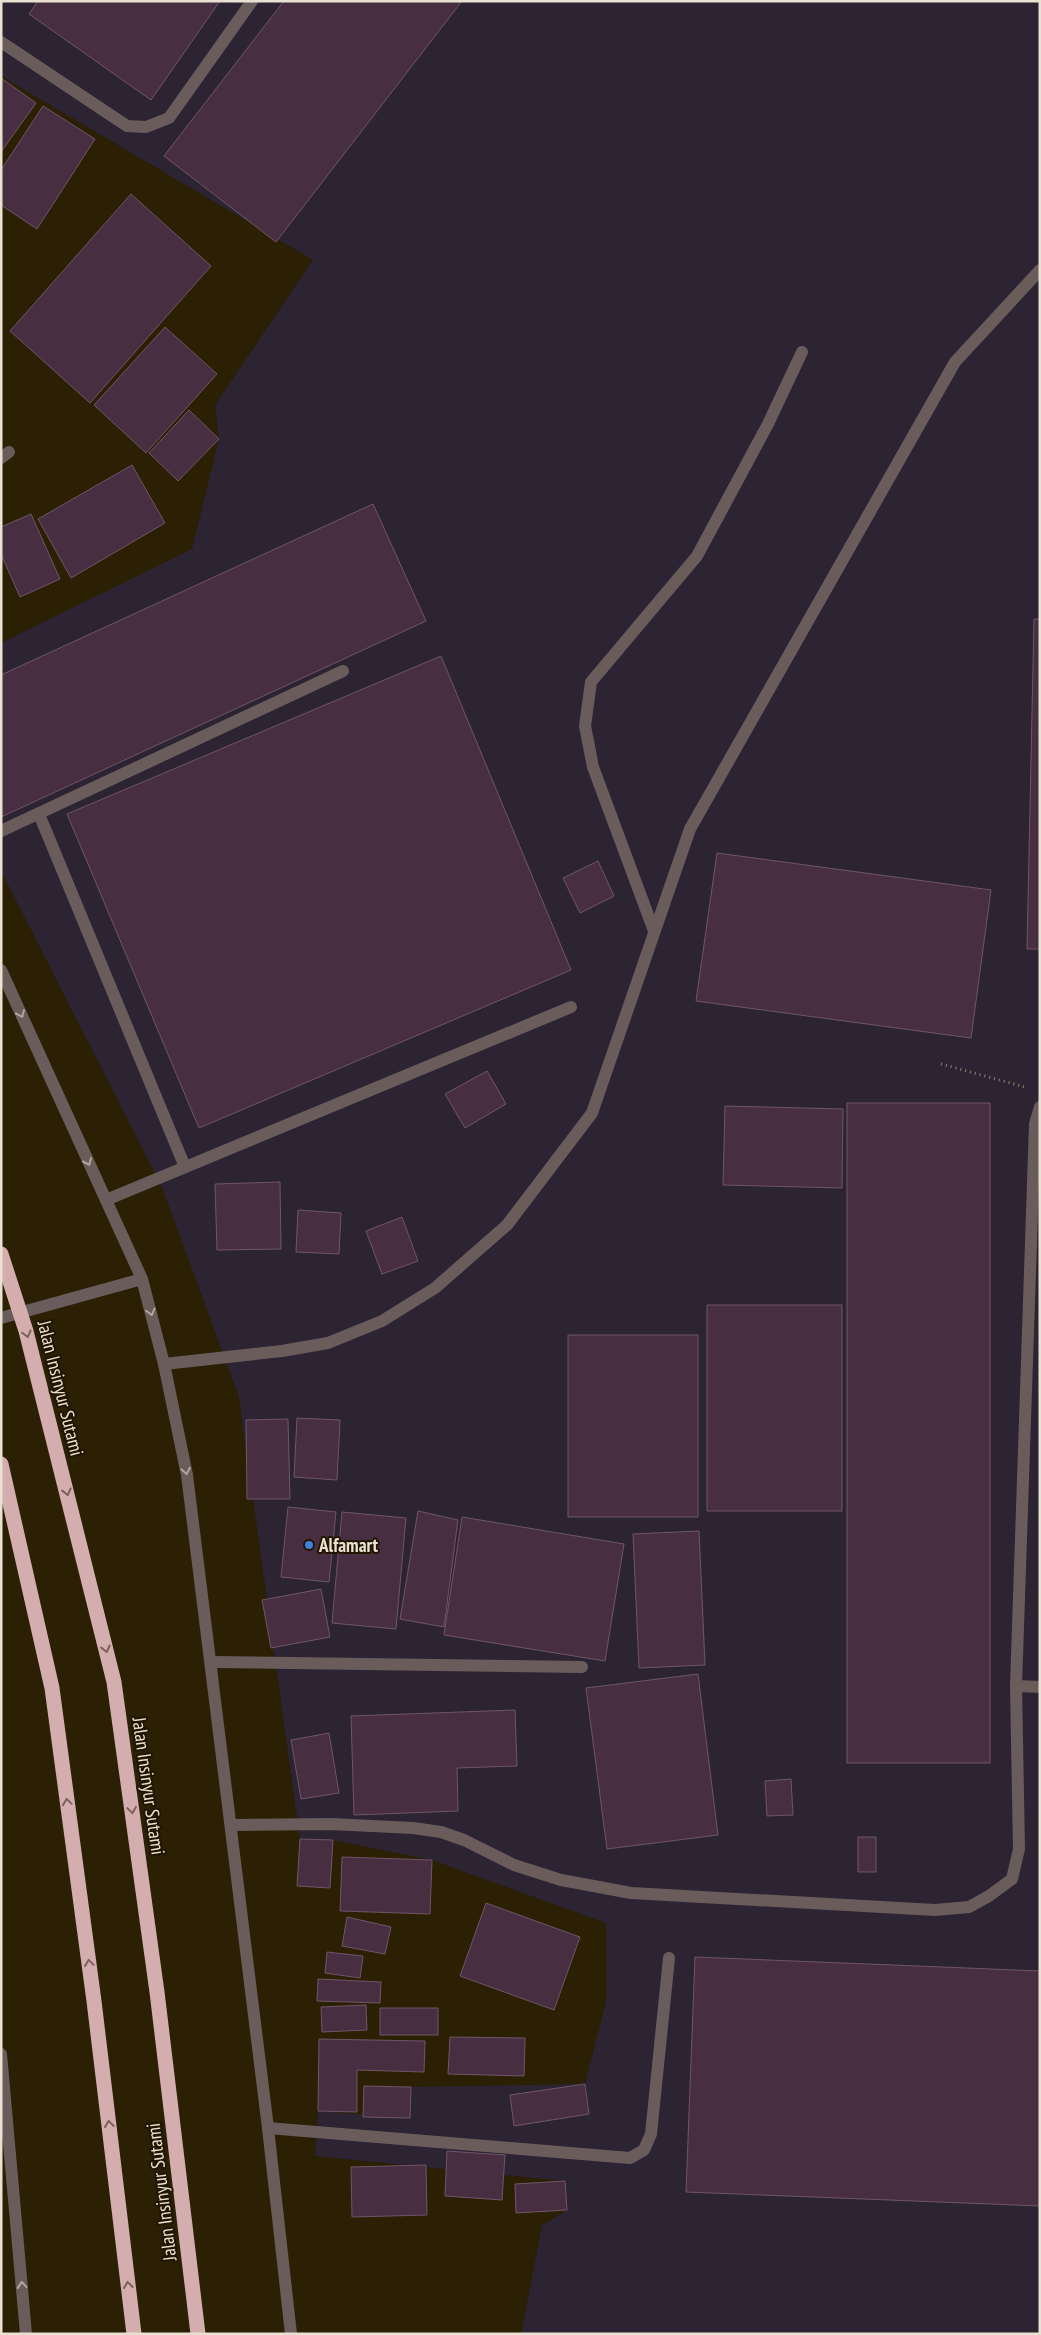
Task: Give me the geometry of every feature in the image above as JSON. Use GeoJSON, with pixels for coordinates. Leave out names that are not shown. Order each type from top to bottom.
{"type":"FeatureCollection","features":[{"type":"Feature","properties":{"kind":"highway","name":"Jalan Insinyur Sutami"},"geometry":{"type":"LineString","coordinates":[[1,1254],[26,1331],[114,1682],[157,1992],[198,2334]]}},
{"type":"Feature","properties":{"kind":"highway"},"geometry":{"type":"LineString","coordinates":[[1,1464],[52,1688],[94,2001],[134,2334]]}},
{"type":"Feature","properties":{"kind":"street"},"geometry":{"type":"LineString","coordinates":[[1,42],[127,126],[146,127],[169,118],[252,1]]}},
{"type":"Feature","properties":{"kind":"street"},"geometry":{"type":"LineString","coordinates":[[164,1364],[282,1351],[328,1343],[382,1321],[435,1288],[507,1225],[592,1113],[690,829],[937,390],[955,362],[977,335],[1040,270]]}},
{"type":"Feature","properties":{"kind":"street"},"geometry":{"type":"LineString","coordinates":[[654,931],[593,767],[585,726],[591,682],[697,556],[768,424],[802,352]]}},
{"type":"Feature","properties":{"kind":"street"},"geometry":{"type":"LineString","coordinates":[[1,831],[343,671]]}},
{"type":"Feature","properties":{"kind":"street"},"geometry":{"type":"LineString","coordinates":[[39,814],[185,1167]]}},
{"type":"Feature","properties":{"kind":"street"},"geometry":{"type":"LineString","coordinates":[[1,970],[142,1279],[164,1364],[187,1475],[232,1825],[291,2334]]}},
{"type":"Feature","properties":{"kind":"street"},"geometry":{"type":"LineString","coordinates":[[106,1200],[571,1007]]}},
{"type":"Feature","properties":{"kind":"street"},"geometry":{"type":"LineString","coordinates":[[232,1825],[331,1824],[413,1828],[441,1832],[464,1840],[514,1865],[561,1880],[631,1893],[935,1910],[970,1907],[1012,1879],[1019,1849],[1016,1686],[1035,1124],[1040,1107]]}},
{"type":"Feature","properties":{"kind":"street"},"geometry":{"type":"LineString","coordinates":[[1,1318],[142,1279]]}},
{"type":"Feature","properties":{"kind":"street"},"geometry":{"type":"LineString","coordinates":[[211,1662],[582,1667]]}},
{"type":"Feature","properties":{"kind":"street"},"geometry":{"type":"LineString","coordinates":[[1016,1686],[1040,1687]]}},
{"type":"Feature","properties":{"kind":"street"},"geometry":{"type":"LineString","coordinates":[[268,2128],[630,2158],[644,2150],[651,2134],[669,1958]]}},
{"type":"Feature","properties":{"kind":"street"},"geometry":{"type":"LineString","coordinates":[[1,2054],[26,2334]]}},
{"type":"Feature","properties":{"kind":"path"},"geometry":{"type":"LineString","coordinates":[[941,1064],[1031,1089]]}},
{"type":"Feature","properties":{"kind":"shaded area"},"geometry":{"type":"Polygon","coordinates":[[[1,1],[1040,1],[1040,2334],[521,2334],[542,2225],[567,2210],[565,2181],[315,2156],[318,2111],[410,2118],[411,2087],[585,2084],[606,2002],[606,1923],[432,1860],[333,1840],[300,1839],[239,1397],[162,1187],[1,871],[1,643],[192,549],[219,439],[215,405],[313,260],[1,76],[1,1]]]}},
{"type":"Feature","properties":{"kind":"building"},"geometry":{"type":"Polygon","coordinates":[[[38,1],[220,1],[151,100],[29,14],[38,1]]]}},
{"type":"Feature","properties":{"kind":"building"},"geometry":{"type":"Polygon","coordinates":[[[284,1],[462,1],[276,242],[164,156],[284,1]]]}},
{"type":"Feature","properties":{"kind":"building"},"geometry":{"type":"Polygon","coordinates":[[[1,78],[36,103],[1,152],[1,78]]]}},
{"type":"Feature","properties":{"kind":"building"},"geometry":{"type":"Polygon","coordinates":[[[43,106],[95,139],[37,229],[1,205],[1,170],[43,106]]]}},
{"type":"Feature","properties":{"kind":"building"},"geometry":{"type":"Polygon","coordinates":[[[131,194],[211,266],[90,403],[10,331],[131,194]]]}},
{"type":"Feature","properties":{"kind":"building"},"geometry":{"type":"Polygon","coordinates":[[[165,327],[217,374],[146,453],[94,405],[165,327]]]}},
{"type":"Feature","properties":{"kind":"building"},"geometry":{"type":"Polygon","coordinates":[[[189,410],[219,439],[178,481],[149,453],[189,410]]]}},
{"type":"Feature","properties":{"kind":"building"},"geometry":{"type":"Polygon","coordinates":[[[132,465],[165,523],[71,578],[38,519],[132,465]]]}},
{"type":"Feature","properties":{"kind":"building"},"geometry":{"type":"Polygon","coordinates":[[[373,504],[426,621],[1,817],[1,675],[373,504]]]}},
{"type":"Feature","properties":{"kind":"building"},"geometry":{"type":"Polygon","coordinates":[[[31,514],[60,579],[20,597],[1,554],[1,527],[31,514]]]}},
{"type":"Feature","properties":{"kind":"building"},"geometry":{"type":"Polygon","coordinates":[[[1034,619],[1040,619],[1040,949],[1027,949],[1034,619]]]}},
{"type":"Feature","properties":{"kind":"building"},"geometry":{"type":"Polygon","coordinates":[[[441,656],[571,970],[199,1128],[67,814],[441,656]]]}},
{"type":"Feature","properties":{"kind":"building"},"geometry":{"type":"Polygon","coordinates":[[[717,853],[991,890],[971,1038],[696,1001],[717,853]]]}},
{"type":"Feature","properties":{"kind":"building"},"geometry":{"type":"Polygon","coordinates":[[[598,861],[614,896],[580,913],[563,878],[598,861]]]}},
{"type":"Feature","properties":{"kind":"building"},"geometry":{"type":"Polygon","coordinates":[[[487,1071],[506,1104],[465,1128],[445,1094],[487,1071]]]}},
{"type":"Feature","properties":{"kind":"building"},"geometry":{"type":"Polygon","coordinates":[[[847,1103],[990,1103],[990,1763],[847,1763],[847,1103]]]}},
{"type":"Feature","properties":{"kind":"building"},"geometry":{"type":"Polygon","coordinates":[[[725,1106],[843,1109],[842,1188],[723,1185],[725,1106]]]}},
{"type":"Feature","properties":{"kind":"building"},"geometry":{"type":"Polygon","coordinates":[[[280,1182],[281,1249],[217,1250],[215,1184],[280,1182]]]}},
{"type":"Feature","properties":{"kind":"building"},"geometry":{"type":"Polygon","coordinates":[[[298,1210],[341,1213],[339,1254],[296,1252],[298,1210]]]}},
{"type":"Feature","properties":{"kind":"building"},"geometry":{"type":"Polygon","coordinates":[[[402,1217],[418,1261],[382,1274],[366,1231],[402,1217]]]}},
{"type":"Feature","properties":{"kind":"building"},"geometry":{"type":"Polygon","coordinates":[[[707,1305],[842,1305],[842,1511],[707,1511],[707,1305]]]}},
{"type":"Feature","properties":{"kind":"building"},"geometry":{"type":"Polygon","coordinates":[[[568,1335],[698,1335],[698,1517],[568,1517],[568,1335]]]}},
{"type":"Feature","properties":{"kind":"building"},"geometry":{"type":"Polygon","coordinates":[[[297,1418],[340,1420],[337,1480],[294,1477],[297,1418]]]}},
{"type":"Feature","properties":{"kind":"building"},"geometry":{"type":"Polygon","coordinates":[[[288,1419],[290,1499],[247,1499],[246,1420],[288,1419]]]}},
{"type":"Feature","properties":{"kind":"building","name":"Alfamart"},"geometry":{"type":"Polygon","coordinates":[[[288,1507],[336,1512],[329,1582],[281,1577],[288,1507]]]}},
{"type":"Feature","properties":{"kind":"building"},"geometry":{"type":"Polygon","coordinates":[[[418,1511],[458,1520],[444,1627],[400,1619],[418,1511]]]}},
{"type":"Feature","properties":{"kind":"building"},"geometry":{"type":"Polygon","coordinates":[[[342,1512],[406,1518],[396,1629],[332,1623],[342,1512]]]}},
{"type":"Feature","properties":{"kind":"building"},"geometry":{"type":"Polygon","coordinates":[[[462,1517],[624,1544],[605,1661],[444,1635],[462,1517]]]}},
{"type":"Feature","properties":{"kind":"building"},"geometry":{"type":"Polygon","coordinates":[[[699,1531],[705,1665],[639,1668],[633,1534],[699,1531]]]}},
{"type":"Feature","properties":{"kind":"building"},"geometry":{"type":"Polygon","coordinates":[[[321,1589],[330,1637],[271,1648],[262,1600],[321,1589]]]}},
{"type":"Feature","properties":{"kind":"building"},"geometry":{"type":"Polygon","coordinates":[[[698,1674],[718,1835],[607,1849],[586,1688],[698,1674]]]}},
{"type":"Feature","properties":{"kind":"building"},"geometry":{"type":"Polygon","coordinates":[[[515,1710],[517,1766],[457,1768],[458,1811],[354,1815],[351,1716],[515,1710]]]}},
{"type":"Feature","properties":{"kind":"building"},"geometry":{"type":"Polygon","coordinates":[[[329,1733],[339,1793],[301,1799],[291,1740],[329,1733]]]}},
{"type":"Feature","properties":{"kind":"building"},"geometry":{"type":"Polygon","coordinates":[[[791,1779],[793,1815],[767,1816],[765,1781],[791,1779]]]}},
{"type":"Feature","properties":{"kind":"building"},"geometry":{"type":"Polygon","coordinates":[[[858,1837],[876,1837],[876,1872],[858,1872],[858,1837]]]}},
{"type":"Feature","properties":{"kind":"building"},"geometry":{"type":"Polygon","coordinates":[[[300,1839],[333,1840],[330,1888],[297,1886],[300,1839]]]}},
{"type":"Feature","properties":{"kind":"building"},"geometry":{"type":"Polygon","coordinates":[[[342,1857],[432,1860],[430,1914],[340,1911],[342,1857]]]}},
{"type":"Feature","properties":{"kind":"building"},"geometry":{"type":"Polygon","coordinates":[[[486,1903],[580,1937],[554,2010],[460,1976],[486,1903]]]}},
{"type":"Feature","properties":{"kind":"building"},"geometry":{"type":"Polygon","coordinates":[[[347,1917],[391,1927],[385,1954],[342,1946],[347,1917]]]}},
{"type":"Feature","properties":{"kind":"building"},"geometry":{"type":"Polygon","coordinates":[[[327,1952],[363,1956],[360,1978],[325,1973],[327,1952]]]}},
{"type":"Feature","properties":{"kind":"building"},"geometry":{"type":"Polygon","coordinates":[[[695,1957],[1040,1971],[1040,2206],[686,2192],[695,1957]]]}},
{"type":"Feature","properties":{"kind":"building"},"geometry":{"type":"Polygon","coordinates":[[[318,1979],[381,1982],[380,2003],[317,2001],[318,1979]]]}},
{"type":"Feature","properties":{"kind":"building"},"geometry":{"type":"Polygon","coordinates":[[[366,2005],[367,2030],[322,2032],[321,2007],[366,2005]]]}},
{"type":"Feature","properties":{"kind":"building"},"geometry":{"type":"Polygon","coordinates":[[[380,2008],[438,2008],[438,2035],[380,2035],[380,2008]]]}},
{"type":"Feature","properties":{"kind":"building"},"geometry":{"type":"Polygon","coordinates":[[[450,2037],[525,2038],[524,2076],[448,2074],[450,2037]]]}},
{"type":"Feature","properties":{"kind":"building"},"geometry":{"type":"Polygon","coordinates":[[[319,2039],[425,2041],[424,2072],[357,2070],[357,2112],[318,2111],[319,2039]]]}},
{"type":"Feature","properties":{"kind":"building"},"geometry":{"type":"Polygon","coordinates":[[[585,2084],[589,2114],[514,2126],[510,2095],[585,2084]]]}},
{"type":"Feature","properties":{"kind":"building"},"geometry":{"type":"Polygon","coordinates":[[[364,2086],[411,2087],[410,2118],[363,2117],[364,2086]]]}},
{"type":"Feature","properties":{"kind":"building"},"geometry":{"type":"Polygon","coordinates":[[[447,2151],[505,2155],[502,2200],[445,2196],[447,2151]]]}},
{"type":"Feature","properties":{"kind":"building"},"geometry":{"type":"Polygon","coordinates":[[[426,2165],[427,2215],[352,2217],[351,2167],[426,2165]]]}},
{"type":"Feature","properties":{"kind":"building"},"geometry":{"type":"Polygon","coordinates":[[[565,2181],[567,2210],[516,2213],[515,2184],[565,2181]]]}},
{"type":"Feature","properties":{"kind":"place","name":"Alfamart"},"geometry":{"type":"Point","coordinates":[309,1545]}}]}
